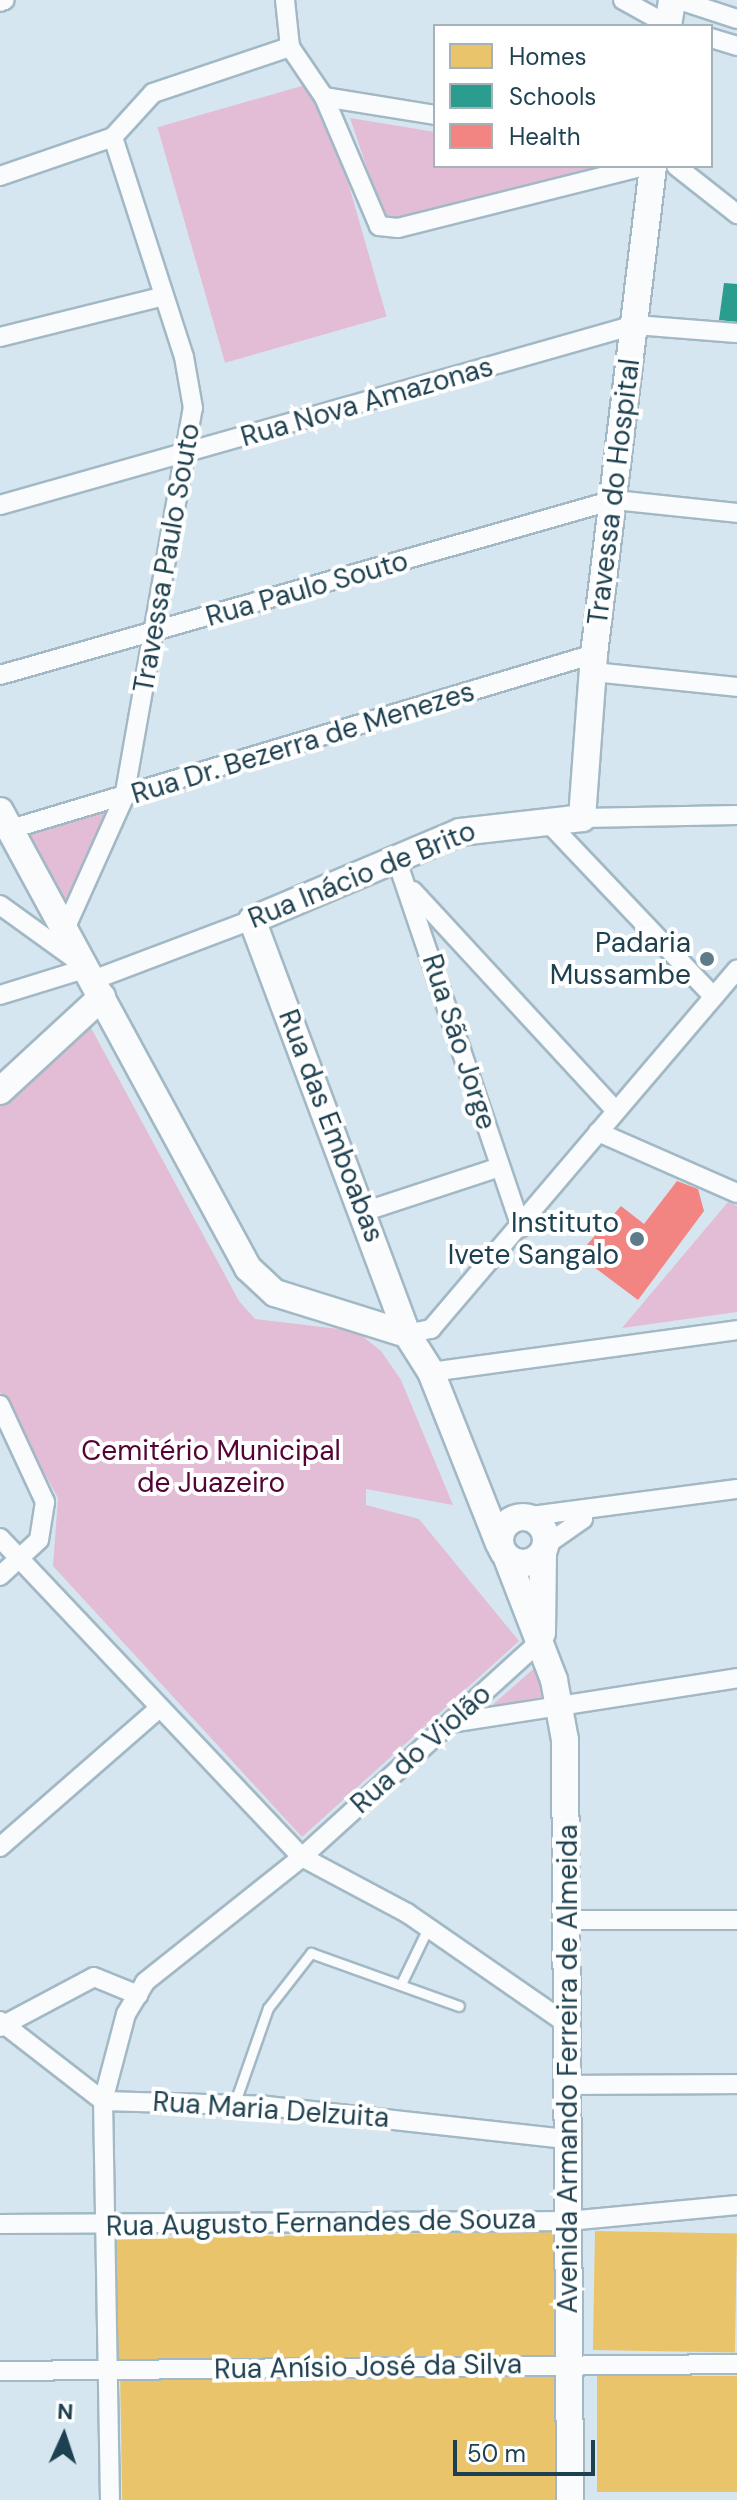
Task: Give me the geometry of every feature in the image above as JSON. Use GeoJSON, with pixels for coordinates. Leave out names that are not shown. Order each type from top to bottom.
{"type":"FeatureCollection","features":[{"type":"Feature","properties":{"kind":"street"},"geometry":{"type":"LineString","coordinates":[[285,0],[290,47],[324,97],[375,223],[384,229],[636,168]]}},
{"type":"Feature","properties":{"kind":"street"},"geometry":{"type":"LineString","coordinates":[[624,0],[632,0]]}},
{"type":"Feature","properties":{"kind":"street"},"geometry":{"type":"LineString","coordinates":[[624,0],[666,24]]}},
{"type":"Feature","properties":{"kind":"street"},"geometry":{"type":"LineString","coordinates":[[669,24],[672,0]]}},
{"type":"Feature","properties":{"kind":"street"},"geometry":{"type":"LineString","coordinates":[[679,0],[737,19]]}},
{"type":"Feature","properties":{"kind":"street"},"geometry":{"type":"LineString","coordinates":[[713,39],[737,46]]}},
{"type":"Feature","properties":{"kind":"street"},"geometry":{"type":"LineString","coordinates":[[0,176],[113,137],[153,93],[290,47]]}},
{"type":"Feature","properties":{"kind":"street"},"geometry":{"type":"LineString","coordinates":[[324,97],[433,115]]}},
{"type":"Feature","properties":{"kind":"street","name":"Travessa Paulo Souto"},"geometry":{"type":"LineString","coordinates":[[65,929],[124,798],[189,454],[191,385],[113,137]]}},
{"type":"Feature","properties":{"kind":"street","name":"Travessa do Hospital"},"geometry":{"type":"LineString","coordinates":[[582,818],[593,663],[653,168]]}},
{"type":"Feature","properties":{"kind":"street"},"geometry":{"type":"LineString","coordinates":[[679,168],[737,214]]}},
{"type":"Feature","properties":{"kind":"street"},"geometry":{"type":"LineString","coordinates":[[0,337],[164,296]]}},
{"type":"Feature","properties":{"kind":"street","name":"Rua Nova Amazonas"},"geometry":{"type":"LineString","coordinates":[[0,505],[189,454],[635,325],[737,333]]}},
{"type":"Feature","properties":{"kind":"street"},"geometry":{"type":"LineString","coordinates":[[614,500],[737,513]]}},
{"type":"Feature","properties":{"kind":"street","name":"Rua Paulo Souto"},"geometry":{"type":"LineString","coordinates":[[0,675],[157,633],[614,500]]}},
{"type":"Feature","properties":{"kind":"street"},"geometry":{"type":"LineString","coordinates":[[593,663],[737,687]]}},
{"type":"Feature","properties":{"kind":"street","name":"Rua Dr. Bezerra de Menezes"},"geometry":{"type":"LineString","coordinates":[[5,820],[124,798],[593,663]]}},
{"type":"Feature","properties":{"kind":"street","name":"Rua Inácio de Brito"},"geometry":{"type":"LineString","coordinates":[[0,995],[94,982],[252,920],[460,832],[545,819],[737,815]]}},
{"type":"Feature","properties":{"kind":"street"},"geometry":{"type":"LineString","coordinates":[[545,819],[714,997]]}},
{"type":"Feature","properties":{"kind":"street"},"geometry":{"type":"LineString","coordinates":[[5,820],[248,1268],[275,1293],[407,1334],[431,1329],[521,1227],[615,1110],[736,974]]}},
{"type":"Feature","properties":{"kind":"street","name":"Rua São Jorge"},"geometry":{"type":"LineString","coordinates":[[396,858],[521,1227]]}},
{"type":"Feature","properties":{"kind":"street"},"geometry":{"type":"LineString","coordinates":[[408,886],[615,1110]]}},
{"type":"Feature","properties":{"kind":"street"},"geometry":{"type":"LineString","coordinates":[[0,905],[94,982]]}},
{"type":"Feature","properties":{"kind":"street","name":"Rua das Emboabas"},"geometry":{"type":"LineString","coordinates":[[252,920],[366,1211],[407,1334],[431,1372],[479,1497]]}},
{"type":"Feature","properties":{"kind":"street"},"geometry":{"type":"LineString","coordinates":[[0,1091],[94,982]]}},
{"type":"Feature","properties":{"kind":"street"},"geometry":{"type":"LineString","coordinates":[[598,1132],[737,1193]]}},
{"type":"Feature","properties":{"kind":"street"},"geometry":{"type":"LineString","coordinates":[[366,1211],[500,1167]]}},
{"type":"Feature","properties":{"kind":"street"},"geometry":{"type":"LineString","coordinates":[[431,1372],[737,1330]]}},
{"type":"Feature","properties":{"kind":"street"},"geometry":{"type":"LineString","coordinates":[[0,1405],[45,1502],[39,1540],[0,1576]]}},
{"type":"Feature","properties":{"kind":"street"},"geometry":{"type":"LineString","coordinates":[[583,1510],[583,1519],[530,1563],[503,1551],[502,1528],[519,1518],[737,1489]]}},
{"type":"Feature","properties":{"kind":"street"},"geometry":{"type":"LineString","coordinates":[[479,1497],[544,1529],[540,1641]]}},
{"type":"Feature","properties":{"kind":"street","name":"Avenida Armando Ferreira de Almeida"},"geometry":{"type":"LineString","coordinates":[[479,1497],[540,1641],[561,1706],[569,2085],[570,2500]]}},
{"type":"Feature","properties":{"kind":"street"},"geometry":{"type":"LineString","coordinates":[[0,1538],[22,1557],[158,1709],[302,1857],[428,1928],[566,2023]]}},
{"type":"Feature","properties":{"kind":"street","name":"Rua do Violão"},"geometry":{"type":"LineString","coordinates":[[138,1995],[302,1857],[540,1641]]}},
{"type":"Feature","properties":{"kind":"street"},"geometry":{"type":"LineString","coordinates":[[451,1723],[737,1678]]}},
{"type":"Feature","properties":{"kind":"street"},"geometry":{"type":"LineString","coordinates":[[0,1847],[158,1709]]}},
{"type":"Feature","properties":{"kind":"street"},"geometry":{"type":"LineString","coordinates":[[567,1920],[737,1920]]}},
{"type":"Feature","properties":{"kind":"street"},"geometry":{"type":"LineString","coordinates":[[103,2101],[2,2024],[94,1977],[138,1995],[103,2101],[110,2500]]}},
{"type":"Feature","properties":{"kind":"street"},"geometry":{"type":"LineString","coordinates":[[569,2085],[737,2084]]}},
{"type":"Feature","properties":{"kind":"street","name":"Rua Maria Delzuita"},"geometry":{"type":"LineString","coordinates":[[103,2101],[234,2105],[568,2139]]}},
{"type":"Feature","properties":{"kind":"street","name":"Rua Augusto Fernandes de Souza"},"geometry":{"type":"LineString","coordinates":[[0,2224],[568,2221],[737,2205]]}},
{"type":"Feature","properties":{"kind":"street","name":"Rua Anísio José da Silva"},"geometry":{"type":"LineString","coordinates":[[0,2371],[737,2364]]}},
{"type":"Feature","properties":{"kind":"lane"},"geometry":{"type":"LineString","coordinates":[[402,1982],[428,1928]]}},
{"type":"Feature","properties":{"kind":"lane"},"geometry":{"type":"LineString","coordinates":[[234,2105],[268,2008],[305,1957],[334,1956],[459,2006]]}},
{"type":"Feature","properties":{"kind":"green space"},"geometry":{"type":"Polygon","coordinates":[[[319,81],[387,317],[225,363],[158,127],[319,81]]]}},
{"type":"Feature","properties":{"kind":"green space"},"geometry":{"type":"Polygon","coordinates":[[[350,118],[433,132],[433,168],[614,168],[387,227],[350,118]]]}},
{"type":"Feature","properties":{"kind":"green space"},"geometry":{"type":"Polygon","coordinates":[[[124,798],[65,929],[11,829],[124,798]]]}},
{"type":"Feature","properties":{"kind":"green space","name":"Cemitério Municipal de Juazeiro"},"geometry":{"type":"Polygon","coordinates":[[[90,1026],[239,1301],[255,1319],[356,1331],[381,1351],[401,1380],[453,1505],[366,1489],[366,1505],[419,1519],[519,1641],[302,1837],[53,1566],[58,1498],[0,1392],[0,1104],[90,1026]]]}},
{"type":"Feature","properties":{"kind":"green space"},"geometry":{"type":"Polygon","coordinates":[[[728,1202],[737,1206],[737,1312],[622,1328],[728,1202]]]}},
{"type":"Feature","properties":{"kind":"green space"},"geometry":{"type":"Polygon","coordinates":[[[538,1665],[551,1695],[489,1708],[538,1665]]]}},
{"type":"Feature","properties":{"kind":"building: Homes"},"geometry":{"type":"Polygon","coordinates":[[[556,2231],[558,2356],[116,2364],[114,2239],[556,2231]]]}},
{"type":"Feature","properties":{"kind":"building: Homes"},"geometry":{"type":"Polygon","coordinates":[[[595,2231],[737,2233],[735,2352],[593,2350],[595,2231]]]}},
{"type":"Feature","properties":{"kind":"building: Homes"},"geometry":{"type":"Polygon","coordinates":[[[557,2367],[559,2500],[122,2500],[120,2375],[557,2367]]]}},
{"type":"Feature","properties":{"kind":"building: Homes"},"geometry":{"type":"Polygon","coordinates":[[[597,2376],[737,2376],[737,2492],[597,2492],[597,2376]]]}},
{"type":"Feature","properties":{"kind":"building: Schools"},"geometry":{"type":"Polygon","coordinates":[[[724,283],[737,284],[737,322],[719,320],[724,283]]]}},
{"type":"Feature","properties":{"kind":"building: Health","name":"Instituto Ivete Sangalo"},"geometry":{"type":"Polygon","coordinates":[[[677,1181],[698,1189],[704,1211],[638,1300],[578,1255],[621,1206],[644,1224],[677,1181]]]}},
{"type":"Feature","properties":{"kind":"place","name":"Padaria Mussambe"},"geometry":{"type":"Point","coordinates":[707,959]}},
{"type":"Feature","properties":{"kind":"place","name":"Instituto Ivete Sangalo"},"geometry":{"type":"Point","coordinates":[637,1239]}}]}
